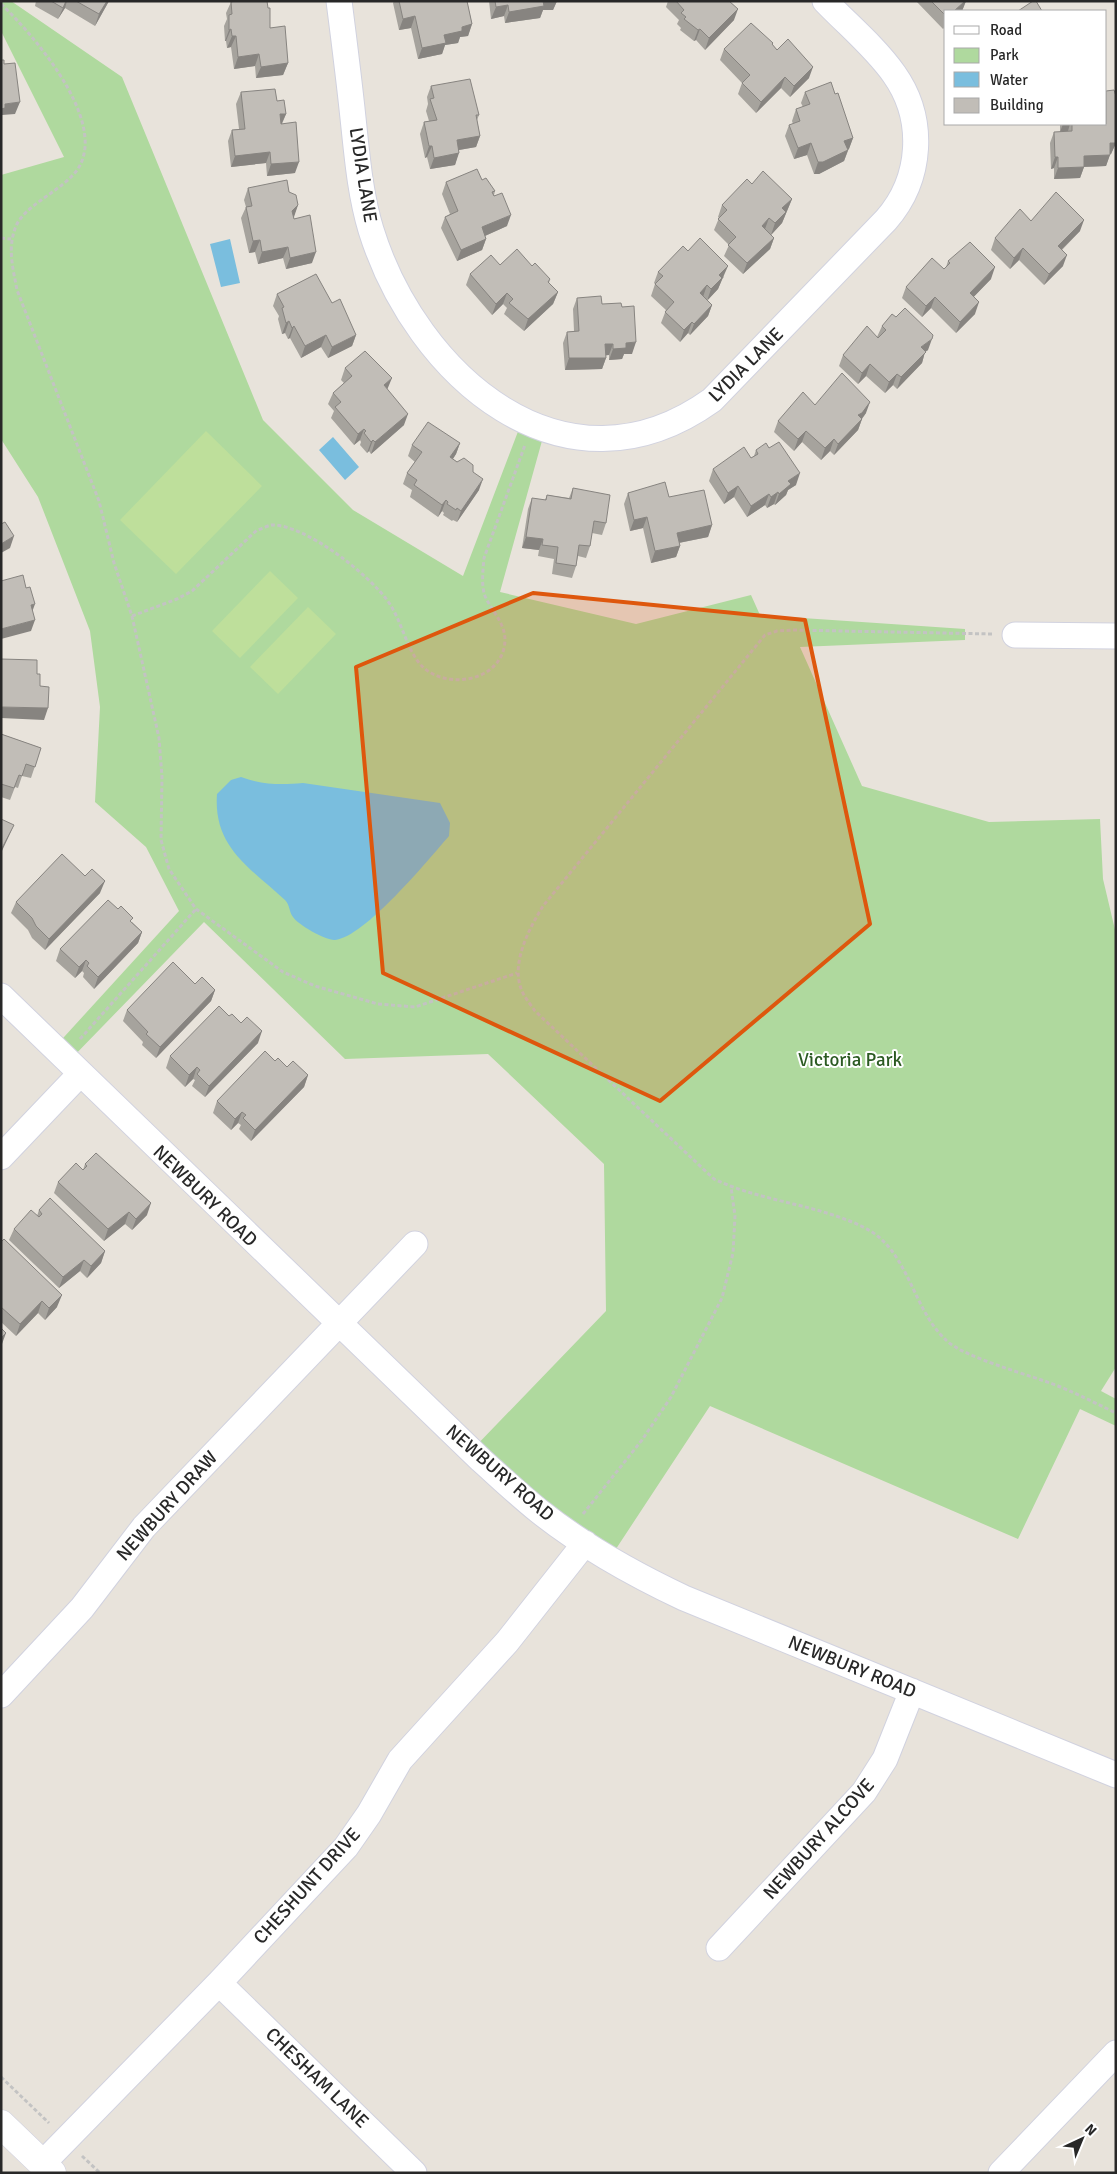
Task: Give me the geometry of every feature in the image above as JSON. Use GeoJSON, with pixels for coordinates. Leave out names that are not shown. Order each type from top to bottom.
{"type":"FeatureCollection","features":[{"type":"Feature","properties":{"kind":"main road"},"geometry":{"type":"LineString","coordinates":[[1,2124],[47,2168]]}},
{"type":"Feature","properties":{"kind":"street","name":"LYDIA LANE"},"geometry":{"type":"LineString","coordinates":[[339,1],[362,192],[371,229],[390,280],[423,334],[452,368],[502,411],[533,426],[577,438],[618,438],[660,428],[693,413],[729,385],[895,209],[904,195],[915,160],[916,136],[909,104],[901,85],[887,65],[825,1]]}},
{"type":"Feature","properties":{"kind":"street"},"geometry":{"type":"LineString","coordinates":[[1015,635],[1116,636]]}},
{"type":"Feature","properties":{"kind":"street","name":"NEWBURY ROAD"},"geometry":{"type":"LineString","coordinates":[[1,996],[481,1460],[539,1511],[642,1578],[684,1598],[1116,1775]]}},
{"type":"Feature","properties":{"kind":"street"},"geometry":{"type":"LineString","coordinates":[[1,1157],[80,1074]]}},
{"type":"Feature","properties":{"kind":"street","name":"NEWBURY DRAW"},"geometry":{"type":"LineString","coordinates":[[1,1694],[82,1608],[144,1527],[415,1244]]}},
{"type":"Feature","properties":{"kind":"street","name":"CHESHUNT DRIVE"},"geometry":{"type":"LineString","coordinates":[[47,2168],[346,1847],[369,1814],[400,1760],[507,1642],[577,1537]]}},
{"type":"Feature","properties":{"kind":"street","name":"NEWBURY ALCOVE"},"geometry":{"type":"LineString","coordinates":[[719,1948],[864,1792],[885,1760],[912,1692]]}},
{"type":"Feature","properties":{"kind":"street","name":"CHESHAM LANE"},"geometry":{"type":"LineString","coordinates":[[219,1983],[414,2173]]}},
{"type":"Feature","properties":{"kind":"street"},"geometry":{"type":"LineString","coordinates":[[1001,2173],[1116,2053]]}},
{"type":"Feature","properties":{"kind":"path"},"geometry":{"type":"LineString","coordinates":[[1,4],[22,24],[60,75],[78,108],[85,133],[86,154],[74,174],[50,195],[30,208],[17,224],[12,239],[11,260],[17,290],[99,501],[114,562],[132,616],[159,738],[162,777],[161,840],[169,869],[196,909],[283,972],[315,986],[378,1004],[415,1007],[518,973]]}},
{"type":"Feature","properties":{"kind":"path"},"geometry":{"type":"LineString","coordinates":[[1,238],[12,239]]}},
{"type":"Feature","properties":{"kind":"path"},"geometry":{"type":"LineString","coordinates":[[132,616],[177,600],[192,591],[205,582],[257,530],[270,525],[286,527],[306,534],[326,548],[359,572],[387,599],[400,621],[409,646],[421,665],[445,678],[463,680],[477,677],[491,670],[500,660],[504,648],[506,635],[502,623],[485,595],[482,577],[484,558],[533,426]]}},
{"type":"Feature","properties":{"kind":"path"},"geometry":{"type":"LineString","coordinates":[[1015,635],[793,630],[777,631],[765,636],[543,906],[531,926],[518,973],[522,991],[535,1011],[714,1179],[731,1187],[835,1216],[866,1228],[892,1250],[926,1315],[936,1330],[948,1342],[963,1351],[1059,1386],[1116,1413]]}},
{"type":"Feature","properties":{"kind":"path"},"geometry":{"type":"LineString","coordinates":[[60,1054],[84,1035],[196,909]]}},
{"type":"Feature","properties":{"kind":"path"},"geometry":{"type":"LineString","coordinates":[[577,1537],[671,1397],[722,1298],[733,1254],[735,1216],[731,1187]]}},
{"type":"Feature","properties":{"kind":"highlighted area"},"geometry":{"type":"Polygon","coordinates":[[[533,593],[805,620],[870,924],[660,1101],[383,973],[356,667],[533,593]]]}},
{"type":"Feature","properties":{"kind":"green space","name":"Victoria Park"},"geometry":{"type":"Polygon","coordinates":[[[1,1],[11,1],[122,77],[263,420],[353,510],[463,576],[522,421],[545,430],[500,592],[636,624],[751,595],[760,615],[965,629],[965,640],[800,647],[862,786],[989,822],[1100,819],[1103,879],[1116,934],[1116,1367],[1101,1391],[1116,1399],[1116,1426],[1080,1409],[1018,1539],[710,1406],[610,1558],[471,1451],[606,1311],[604,1164],[488,1054],[345,1059],[204,922],[68,1062],[54,1048],[179,911],[146,847],[95,802],[100,707],[90,631],[38,497],[1,439],[1,175],[64,157],[1,31],[1,1]]]}},
{"type":"Feature","properties":{"kind":"green space"},"geometry":{"type":"Polygon","coordinates":[[[206,431],[262,486],[176,574],[120,520],[206,431]]]}},
{"type":"Feature","properties":{"kind":"green space"},"geometry":{"type":"Polygon","coordinates":[[[270,571],[298,598],[240,658],[212,631],[270,571]]]}},
{"type":"Feature","properties":{"kind":"green space"},"geometry":{"type":"Polygon","coordinates":[[[308,607],[336,634],[278,694],[250,667],[308,607]]]}},
{"type":"Feature","properties":{"kind":"water"},"geometry":{"type":"Polygon","coordinates":[[[230,239],[240,283],[221,287],[210,244],[230,239]]]}},
{"type":"Feature","properties":{"kind":"water"},"geometry":{"type":"Polygon","coordinates":[[[333,437],[359,467],[345,480],[319,450],[333,437]]]}},
{"type":"Feature","properties":{"kind":"water"},"geometry":{"type":"Polygon","coordinates":[[[241,777],[264,783],[303,783],[440,803],[450,823],[449,836],[412,879],[379,912],[348,936],[331,940],[313,932],[296,920],[285,900],[247,867],[228,843],[221,829],[217,813],[217,794],[231,780],[241,777]]]}},
{"type":"Feature","properties":{"kind":"building"},"geometry":{"type":"Polygon","coordinates":[[[51,1],[66,1],[63,8],[51,1]]]}},
{"type":"Feature","properties":{"kind":"building"},"geometry":{"type":"Polygon","coordinates":[[[76,1],[107,1],[99,14],[76,1]]]}},
{"type":"Feature","properties":{"kind":"building"},"geometry":{"type":"Polygon","coordinates":[[[267,1],[268,8],[270,8],[270,28],[285,26],[288,63],[261,67],[259,54],[238,57],[236,36],[232,36],[231,29],[229,30],[229,15],[232,14],[231,2],[267,1]]]}},
{"type":"Feature","properties":{"kind":"building"},"geometry":{"type":"Polygon","coordinates":[[[399,1],[467,1],[472,24],[462,27],[462,31],[444,35],[446,43],[422,48],[415,16],[403,19],[399,1]]]}},
{"type":"Feature","properties":{"kind":"building"},"geometry":{"type":"Polygon","coordinates":[[[495,1],[543,1],[544,6],[509,12],[508,5],[496,7],[495,1]]]}},
{"type":"Feature","properties":{"kind":"building"},"geometry":{"type":"Polygon","coordinates":[[[676,1],[729,1],[738,9],[709,38],[700,29],[698,30],[684,19],[686,17],[681,13],[684,10],[676,1]]]}},
{"type":"Feature","properties":{"kind":"building"},"geometry":{"type":"Polygon","coordinates":[[[931,1],[965,1],[955,10],[944,10],[944,14],[931,1]]]}},
{"type":"Feature","properties":{"kind":"building"},"geometry":{"type":"Polygon","coordinates":[[[1036,1],[1041,10],[1020,10],[1036,1]]]}},
{"type":"Feature","properties":{"kind":"building"},"geometry":{"type":"Polygon","coordinates":[[[751,23],[773,43],[777,50],[788,39],[813,67],[794,86],[785,77],[761,102],[742,83],[750,75],[724,49],[751,23]]]}},
{"type":"Feature","properties":{"kind":"building"},"geometry":{"type":"Polygon","coordinates":[[[1,60],[4,60],[4,64],[15,63],[20,102],[5,104],[5,108],[1,109],[1,60]]]}},
{"type":"Feature","properties":{"kind":"building"},"geometry":{"type":"Polygon","coordinates":[[[470,79],[479,115],[476,115],[480,136],[457,140],[459,153],[434,158],[432,146],[429,146],[424,122],[437,120],[430,99],[434,98],[431,86],[470,79]]]}},
{"type":"Feature","properties":{"kind":"building"},"geometry":{"type":"Polygon","coordinates":[[[831,82],[835,94],[838,93],[853,138],[844,141],[848,150],[823,162],[818,162],[811,143],[798,148],[789,125],[800,121],[796,109],[810,104],[805,92],[831,82]]]}},
{"type":"Feature","properties":{"kind":"building"},"geometry":{"type":"Polygon","coordinates":[[[275,89],[277,101],[284,100],[286,114],[280,114],[281,124],[296,122],[299,162],[271,164],[270,152],[235,156],[232,130],[245,129],[241,92],[275,89]]]}},
{"type":"Feature","properties":{"kind":"building"},"geometry":{"type":"Polygon","coordinates":[[[1114,90],[1116,96],[1116,143],[1110,143],[1110,155],[1084,156],[1084,167],[1058,168],[1058,157],[1055,157],[1054,132],[1072,131],[1072,125],[1107,125],[1107,91],[1114,90]]]}},
{"type":"Feature","properties":{"kind":"building"},"geometry":{"type":"Polygon","coordinates":[[[477,169],[482,180],[486,178],[495,191],[492,192],[494,196],[502,193],[511,215],[482,227],[486,239],[461,250],[445,217],[458,211],[446,182],[477,169]]]}},
{"type":"Feature","properties":{"kind":"building"},"geometry":{"type":"Polygon","coordinates":[[[763,171],[792,199],[782,208],[786,212],[775,223],[769,218],[762,226],[774,238],[747,263],[728,245],[736,237],[718,219],[727,210],[722,205],[747,179],[752,184],[763,171]]]}},
{"type":"Feature","properties":{"kind":"building"},"geometry":{"type":"Polygon","coordinates":[[[287,180],[289,192],[296,195],[298,205],[292,211],[294,219],[310,215],[316,252],[290,258],[288,247],[262,252],[260,240],[253,241],[246,207],[252,206],[248,188],[287,180]]]}},
{"type":"Feature","properties":{"kind":"building"},"geometry":{"type":"Polygon","coordinates":[[[1056,192],[1084,220],[1058,246],[1067,255],[1049,274],[1023,248],[1014,258],[995,238],[1020,209],[1031,221],[1056,192]]]}},
{"type":"Feature","properties":{"kind":"building"},"geometry":{"type":"Polygon","coordinates":[[[700,238],[728,266],[719,275],[722,278],[711,289],[707,285],[700,293],[712,305],[694,324],[692,322],[684,330],[665,312],[674,302],[655,284],[663,276],[658,272],[683,246],[688,251],[700,238]]]}},
{"type":"Feature","properties":{"kind":"building"},"geometry":{"type":"Polygon","coordinates":[[[970,242],[995,267],[970,293],[979,302],[960,322],[935,297],[926,306],[906,287],[932,258],[944,269],[950,263],[948,261],[970,242]]]}},
{"type":"Feature","properties":{"kind":"building"},"geometry":{"type":"Polygon","coordinates":[[[517,249],[532,266],[535,263],[550,279],[548,282],[558,292],[528,319],[509,303],[513,299],[507,293],[496,304],[470,274],[491,255],[500,265],[517,249]]]}},
{"type":"Feature","properties":{"kind":"building"},"geometry":{"type":"Polygon","coordinates":[[[316,274],[332,303],[340,299],[356,335],[332,347],[326,335],[305,346],[294,326],[292,328],[289,321],[286,323],[282,308],[284,307],[277,294],[316,274]]]}},
{"type":"Feature","properties":{"kind":"building"},"geometry":{"type":"Polygon","coordinates":[[[601,296],[602,304],[621,303],[622,307],[634,306],[636,342],[626,343],[626,348],[613,349],[613,344],[605,344],[606,358],[569,358],[567,332],[579,331],[577,298],[601,296]]]}},
{"type":"Feature","properties":{"kind":"building"},"geometry":{"type":"Polygon","coordinates":[[[905,308],[933,335],[932,339],[921,347],[926,352],[901,377],[897,374],[889,382],[870,364],[862,373],[843,355],[867,326],[878,338],[886,330],[882,326],[892,314],[896,317],[905,308]]]}},
{"type":"Feature","properties":{"kind":"building"},"geometry":{"type":"Polygon","coordinates":[[[365,351],[392,378],[384,385],[408,414],[375,442],[373,440],[371,442],[364,433],[366,431],[364,429],[358,434],[335,407],[341,402],[333,393],[352,376],[345,368],[365,351]]]}},
{"type":"Feature","properties":{"kind":"building"},"geometry":{"type":"Polygon","coordinates":[[[842,373],[870,402],[862,413],[858,415],[862,419],[838,444],[834,439],[825,448],[806,431],[798,439],[778,421],[803,392],[815,405],[842,373]]]}},
{"type":"Feature","properties":{"kind":"building"},"geometry":{"type":"Polygon","coordinates":[[[428,422],[460,443],[450,457],[457,462],[464,458],[473,465],[473,472],[483,479],[461,511],[447,504],[446,500],[442,505],[414,485],[417,480],[407,473],[422,452],[412,445],[428,422]]]}},
{"type":"Feature","properties":{"kind":"building"},"geometry":{"type":"Polygon","coordinates":[[[779,442],[800,473],[788,481],[791,484],[779,494],[778,492],[771,497],[769,494],[751,506],[738,486],[728,493],[713,469],[744,447],[751,458],[758,454],[756,450],[766,443],[769,448],[779,442]]]}},
{"type":"Feature","properties":{"kind":"building"},"geometry":{"type":"Polygon","coordinates":[[[665,482],[669,497],[704,490],[712,525],[677,533],[680,546],[655,551],[647,517],[634,520],[628,493],[665,482]]]}},
{"type":"Feature","properties":{"kind":"building"},"geometry":{"type":"Polygon","coordinates":[[[573,488],[610,495],[606,523],[594,521],[590,546],[579,545],[576,566],[556,563],[558,547],[542,545],[543,539],[526,537],[532,498],[546,500],[547,495],[571,499],[573,488]]]}},
{"type":"Feature","properties":{"kind":"building"},"geometry":{"type":"Polygon","coordinates":[[[5,522],[14,536],[1,544],[1,524],[5,522]]]}},
{"type":"Feature","properties":{"kind":"building"},"geometry":{"type":"Polygon","coordinates":[[[23,575],[26,588],[30,587],[35,604],[31,605],[35,620],[1,629],[1,581],[23,575]]]}},
{"type":"Feature","properties":{"kind":"building"},"geometry":{"type":"Polygon","coordinates":[[[1,659],[37,660],[37,674],[40,674],[40,686],[49,687],[48,708],[1,707],[1,659]]]}},
{"type":"Feature","properties":{"kind":"building"},"geometry":{"type":"Polygon","coordinates":[[[1,734],[41,748],[35,767],[26,764],[22,776],[19,775],[14,788],[1,784],[1,734]]]}},
{"type":"Feature","properties":{"kind":"building"},"geometry":{"type":"Polygon","coordinates":[[[1,819],[14,825],[1,850],[1,819]]]}},
{"type":"Feature","properties":{"kind":"building"},"geometry":{"type":"Polygon","coordinates":[[[62,854],[85,876],[92,869],[105,881],[49,939],[16,902],[62,854]]]}},
{"type":"Feature","properties":{"kind":"building"},"geometry":{"type":"Polygon","coordinates":[[[108,900],[118,909],[121,906],[133,918],[130,921],[142,932],[98,977],[87,966],[89,963],[86,960],[79,967],[60,949],[108,900]]]}},
{"type":"Feature","properties":{"kind":"building"},"geometry":{"type":"Polygon","coordinates":[[[173,962],[195,984],[202,977],[215,990],[160,1047],[146,1034],[148,1032],[127,1010],[173,962]]]}},
{"type":"Feature","properties":{"kind":"building"},"geometry":{"type":"Polygon","coordinates":[[[219,1006],[229,1016],[232,1014],[241,1023],[247,1017],[262,1031],[209,1086],[197,1074],[200,1070],[197,1067],[189,1075],[170,1056],[219,1006]]]}},
{"type":"Feature","properties":{"kind":"building"},"geometry":{"type":"Polygon","coordinates":[[[265,1051],[275,1061],[278,1058],[287,1067],[293,1061],[308,1075],[255,1130],[243,1118],[246,1115],[242,1112],[235,1119],[217,1101],[265,1051]]]}},
{"type":"Feature","properties":{"kind":"building"},"geometry":{"type":"Polygon","coordinates":[[[96,1153],[151,1203],[136,1219],[129,1212],[108,1229],[58,1182],[76,1163],[83,1170],[87,1166],[85,1164],[96,1153]]]}},
{"type":"Feature","properties":{"kind":"building"},"geometry":{"type":"Polygon","coordinates":[[[50,1198],[105,1251],[91,1266],[84,1260],[63,1277],[14,1229],[31,1210],[39,1217],[42,1214],[39,1210],[50,1198]]]}},
{"type":"Feature","properties":{"kind":"building"},"geometry":{"type":"Polygon","coordinates":[[[4,1239],[62,1295],[49,1308],[42,1301],[20,1324],[1,1307],[1,1242],[4,1239]]]}},
{"type":"Feature","properties":{"kind":"building"},"geometry":{"type":"Polygon","coordinates":[[[1,1328],[6,1333],[1,1338],[1,1328]]]}}]}
